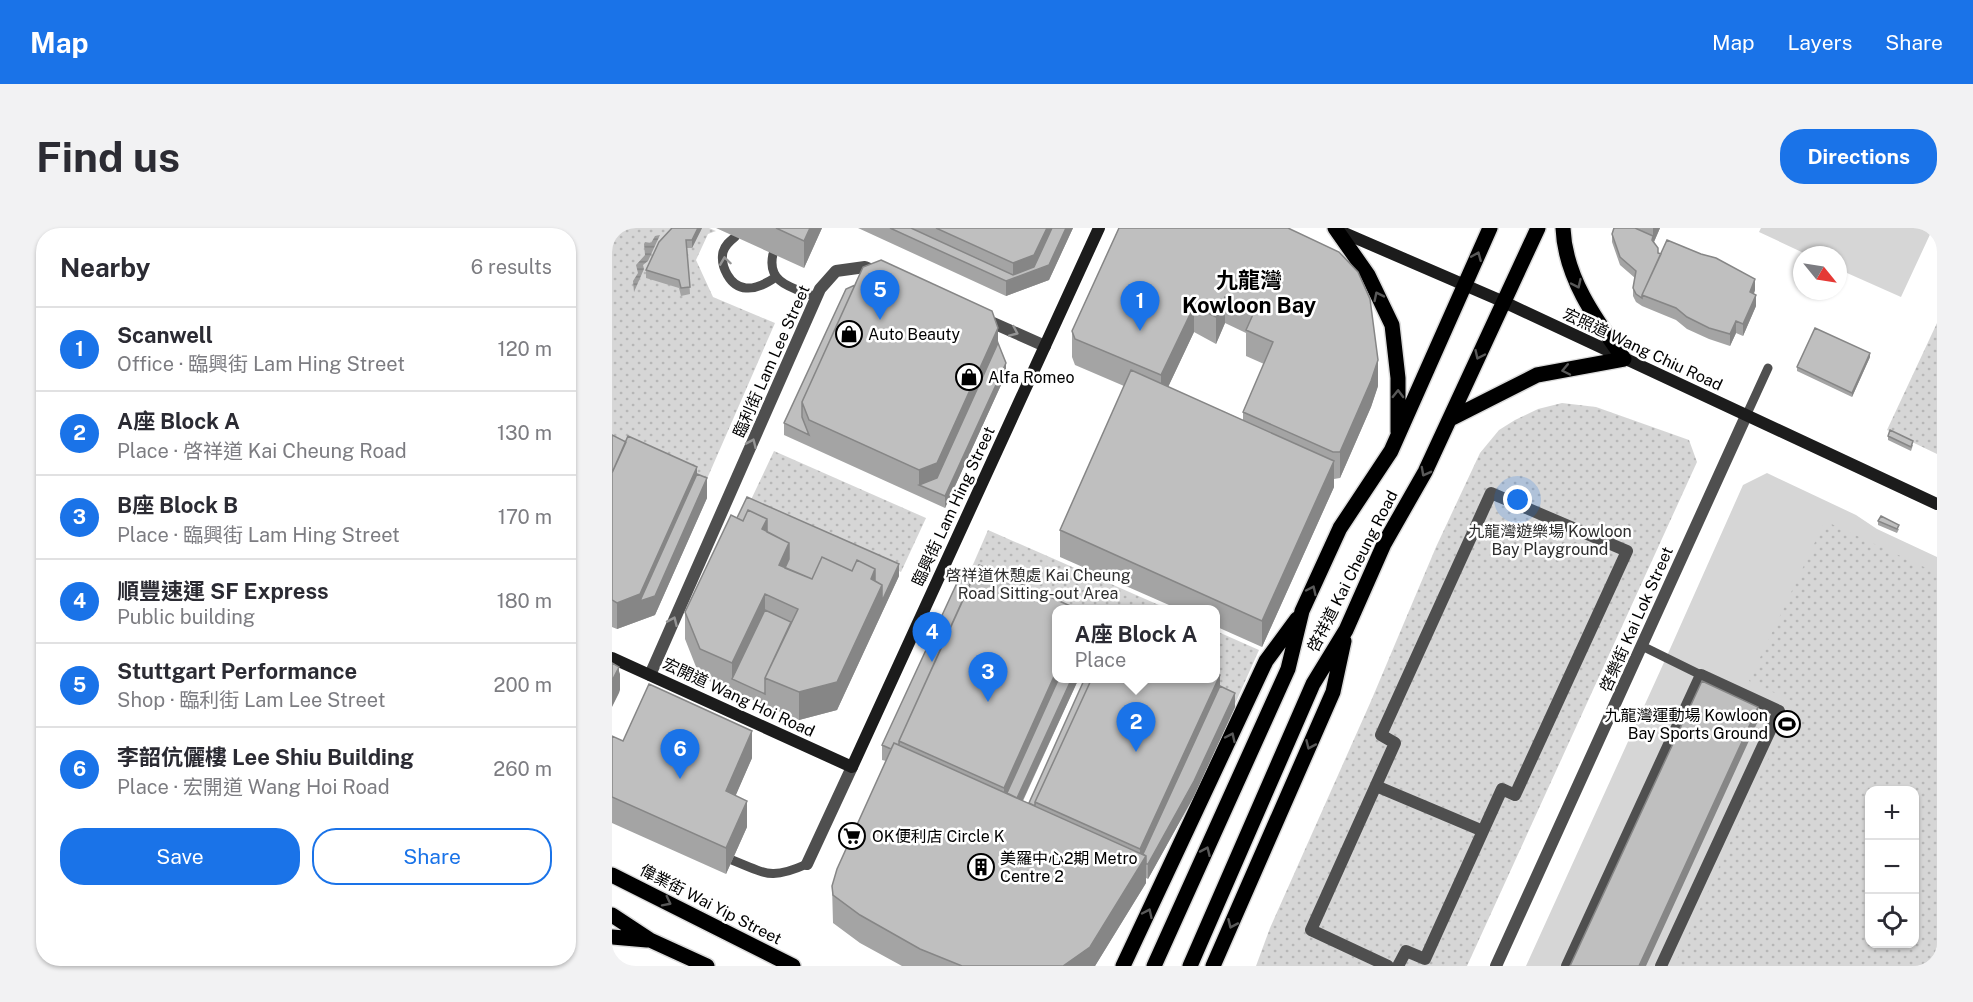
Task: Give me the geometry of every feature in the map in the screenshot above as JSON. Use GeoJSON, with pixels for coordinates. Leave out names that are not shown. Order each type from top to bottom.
{"type":"FeatureCollection","features":[{"type":"Feature","properties":{"kind":"main road"},"geometry":{"type":"LineString","coordinates":[[1334,228],[1368,275],[1392,325],[1398,378],[1398,438]]}},
{"type":"Feature","properties":{"kind":"main road","name":"啓祥道 Kai Cheung Road"},"geometry":{"type":"LineString","coordinates":[[1154,966],[1288,669],[1302,612],[1341,528],[1398,438],[1490,228]]}},
{"type":"Feature","properties":{"kind":"main road","name":"啓祥道 Kai Cheung Road"},"geometry":{"type":"LineString","coordinates":[[1192,961],[1313,684],[1346,630],[1384,544],[1425,472],[1538,228]]}},
{"type":"Feature","properties":{"kind":"main road"},"geometry":{"type":"LineString","coordinates":[[1450,419],[1537,375],[1624,359],[1589,310],[1570,268],[1563,228]]}},
{"type":"Feature","properties":{"kind":"main road"},"geometry":{"type":"LineString","coordinates":[[1123,966],[1266,661],[1302,612]]}},
{"type":"Feature","properties":{"kind":"main road"},"geometry":{"type":"LineString","coordinates":[[1213,966],[1333,692],[1346,630]]}},
{"type":"Feature","properties":{"kind":"main road","name":"偉業街 Wai Yip Street"},"geometry":{"type":"LineString","coordinates":[[613,875],[793,966]]}},
{"type":"Feature","properties":{"kind":"main road"},"geometry":{"type":"LineString","coordinates":[[612,915],[650,940],[707,966]]}},
{"type":"Feature","properties":{"kind":"main road"},"geometry":{"type":"LineString","coordinates":[[612,937],[650,940]]}},
{"type":"Feature","properties":{"kind":"street","name":"臨興街 Lam Hing Street"},"geometry":{"type":"LineString","coordinates":[[807,864],[1100,228]]}},
{"type":"Feature","properties":{"kind":"street","name":"宏照道 Wang Chiu Road"},"geometry":{"type":"LineString","coordinates":[[1334,228],[1504,302],[1937,504]]}},
{"type":"Feature","properties":{"kind":"street","name":"臨利街 Lam Lee Street"},"geometry":{"type":"LineString","coordinates":[[650,675],[819,289],[836,272],[865,267],[887,277]]}},
{"type":"Feature","properties":{"kind":"street"},"geometry":{"type":"LineString","coordinates":[[973,315],[1045,346]]}},
{"type":"Feature","properties":{"kind":"street","name":"啓樂街 Kai Lok Street"},"geometry":{"type":"LineString","coordinates":[[1496,966],[1746,416]]}},
{"type":"Feature","properties":{"kind":"street"},"geometry":{"type":"LineString","coordinates":[[1388,966],[1311,930],[1395,743],[1381,735],[1491,493],[1627,551],[1515,795],[1502,789],[1425,959],[1406,951],[1398,966]]}},
{"type":"Feature","properties":{"kind":"street","name":"宏開道 Wang Hoi Road"},"geometry":{"type":"LineString","coordinates":[[612,657],[852,767]]}},
{"type":"Feature","properties":{"kind":"street"},"geometry":{"type":"LineString","coordinates":[[1566,966],[1701,675],[1779,711],[1661,966]]}},
{"type":"Feature","properties":{"kind":"street"},"geometry":{"type":"LineString","coordinates":[[1376,786],[1483,831]]}},
{"type":"Feature","properties":{"kind":"lane"},"geometry":{"type":"LineString","coordinates":[[735,237],[723,251],[724,267],[732,282],[744,288],[758,287],[776,278]]}},
{"type":"Feature","properties":{"kind":"lane"},"geometry":{"type":"LineString","coordinates":[[773,254],[771,265],[776,278],[780,282],[816,297]]}},
{"type":"Feature","properties":{"kind":"lane"},"geometry":{"type":"LineString","coordinates":[[1746,416],[1768,368]]}},
{"type":"Feature","properties":{"kind":"lane"},"geometry":{"type":"LineString","coordinates":[[1642,646],[1701,675]]}},
{"type":"Feature","properties":{"kind":"lane"},"geometry":{"type":"LineString","coordinates":[[732,860],[766,875],[785,874],[807,864]]}},
{"type":"Feature","properties":{"kind":"green space"},"geometry":{"type":"Polygon","coordinates":[[[612,228],[709,228],[716,231],[708,234],[696,260],[713,297],[775,323],[703,488],[612,449],[612,228]]]}},
{"type":"Feature","properties":{"kind":"green space"},"geometry":{"type":"Polygon","coordinates":[[[1761,228],[1933,228],[1901,297],[1847,273],[1847,246],[1793,246],[1793,248],[1759,232],[1761,228]]]}},
{"type":"Feature","properties":{"kind":"green space"},"geometry":{"type":"Polygon","coordinates":[[[1937,323],[1937,454],[1887,430],[1937,323]]]}},
{"type":"Feature","properties":{"kind":"green space","name":"九龍灣遊樂場 Kowloon Bay Playground"},"geometry":{"type":"Polygon","coordinates":[[[1562,403],[1596,407],[1689,440],[1697,462],[1467,966],[1256,966],[1270,928],[1371,701],[1436,547],[1480,453],[1499,430],[1515,420],[1538,409],[1562,403]]]}},
{"type":"Feature","properties":{"kind":"green space"},"geometry":{"type":"Polygon","coordinates":[[[774,451],[926,518],[901,572],[749,504],[774,451]]]}},
{"type":"Feature","properties":{"kind":"green space","name":"九龍灣運動場 Kowloon Bay Sports Ground"},"geometry":{"type":"Polygon","coordinates":[[[1767,473],[1937,557],[1937,966],[1526,966],[1743,485],[1767,473]]]}},
{"type":"Feature","properties":{"kind":"green space"},"geometry":{"type":"Polygon","coordinates":[[[1825,521],[1937,573],[1937,966],[1674,966],[1794,702],[1749,681],[1825,521]]]}},
{"type":"Feature","properties":{"kind":"green space","name":"啓祥道休憩處 Kai Cheung Road Sitting-out Area"},"geometry":{"type":"Polygon","coordinates":[[[988,530],[1159,605],[1052,605],[1052,609],[965,583],[988,530]]]}},
{"type":"Feature","properties":{"kind":"green space"},"geometry":{"type":"Polygon","coordinates":[[[1220,633],[1259,650],[1235,704],[1188,683],[1220,683],[1220,633]]]}},
{"type":"Feature","properties":{"kind":"shaded area"},"geometry":{"type":"Polygon","coordinates":[[[660,235],[648,261],[643,265],[644,269],[634,292],[633,281],[638,273],[636,265],[645,255],[644,244],[645,242],[651,243],[655,236],[660,235]]]}},
{"type":"Feature","properties":{"kind":"building"},"geometry":{"type":"Polygon","coordinates":[[[672,228],[698,228],[692,240],[686,240],[690,287],[681,288],[679,280],[646,270],[659,242],[672,228]]]}},
{"type":"Feature","properties":{"kind":"building"},"geometry":{"type":"Polygon","coordinates":[[[776,228],[810,228],[804,241],[776,228]]]}},
{"type":"Feature","properties":{"kind":"building"},"geometry":{"type":"Polygon","coordinates":[[[890,228],[911,228],[1013,275],[1034,267],[1052,228],[1066,228],[1049,265],[1006,281],[890,228]]]}},
{"type":"Feature","properties":{"kind":"building"},"geometry":{"type":"Polygon","coordinates":[[[936,228],[1047,228],[1034,255],[1013,263],[936,228]]]}},
{"type":"Feature","properties":{"kind":"building"},"geometry":{"type":"Polygon","coordinates":[[[1119,228],[1288,228],[1339,252],[1358,272],[1370,299],[1378,360],[1340,452],[1333,452],[1243,412],[1273,342],[1246,330],[1255,310],[1225,297],[1216,317],[1194,306],[1161,375],[1075,339],[1072,331],[1119,228]]]}},
{"type":"Feature","properties":{"kind":"building"},"geometry":{"type":"Polygon","coordinates":[[[1614,228],[1635,228],[1653,236],[1652,240],[1658,248],[1658,253],[1661,254],[1642,298],[1633,288],[1636,271],[1620,257],[1612,234],[1614,228]]]}},
{"type":"Feature","properties":{"kind":"building"},"geometry":{"type":"Polygon","coordinates":[[[1667,240],[1716,258],[1755,279],[1750,292],[1756,295],[1743,324],[1736,321],[1730,334],[1709,328],[1687,317],[1676,308],[1642,295],[1667,240]]]}},
{"type":"Feature","properties":{"kind":"building"},"geometry":{"type":"Polygon","coordinates":[[[881,260],[992,311],[998,328],[937,463],[919,470],[809,420],[802,402],[863,267],[881,260]]]}},
{"type":"Feature","properties":{"kind":"building"},"geometry":{"type":"Polygon","coordinates":[[[855,285],[802,402],[802,417],[809,435],[784,423],[846,289],[855,285]]]}},
{"type":"Feature","properties":{"kind":"building"},"geometry":{"type":"Polygon","coordinates":[[[1815,328],[1870,353],[1852,393],[1797,367],[1815,328]]]}},
{"type":"Feature","properties":{"kind":"building"},"geometry":{"type":"Polygon","coordinates":[[[998,343],[1006,363],[945,496],[919,485],[937,478],[998,343]]]}},
{"type":"Feature","properties":{"kind":"building"},"geometry":{"type":"Polygon","coordinates":[[[1131,370],[1334,461],[1262,621],[1060,530],[1131,370]]]}},
{"type":"Feature","properties":{"kind":"building"},"geometry":{"type":"Polygon","coordinates":[[[1890,430],[1913,441],[1911,447],[1888,436],[1890,430]]]}},
{"type":"Feature","properties":{"kind":"building"},"geometry":{"type":"Polygon","coordinates":[[[612,435],[626,442],[612,473],[612,435]]]}},
{"type":"Feature","properties":{"kind":"building"},"geometry":{"type":"Polygon","coordinates":[[[628,436],[697,467],[640,594],[617,603],[612,600],[612,473],[628,436]]]}},
{"type":"Feature","properties":{"kind":"building"},"geometry":{"type":"Polygon","coordinates":[[[697,474],[707,478],[655,596],[640,601],[697,474]]]}},
{"type":"Feature","properties":{"kind":"building"},"geometry":{"type":"Polygon","coordinates":[[[747,497],[899,564],[882,601],[882,585],[875,581],[875,569],[857,560],[852,571],[822,557],[812,579],[785,568],[789,559],[789,543],[767,532],[767,519],[748,510],[743,521],[737,518],[747,497]]]}},
{"type":"Feature","properties":{"kind":"building"},"geometry":{"type":"Polygon","coordinates":[[[748,510],[767,519],[762,529],[789,543],[779,565],[812,579],[822,557],[852,571],[857,560],[875,569],[871,579],[882,585],[837,682],[799,692],[765,678],[798,609],[765,594],[732,663],[700,649],[685,612],[731,515],[743,521],[748,510]]]}},
{"type":"Feature","properties":{"kind":"building"},"geometry":{"type":"Polygon","coordinates":[[[1881,516],[1899,525],[1897,529],[1878,521],[1881,516]]]}},
{"type":"Feature","properties":{"kind":"building"},"geometry":{"type":"Polygon","coordinates":[[[979,565],[1068,605],[1052,605],[1052,681],[1004,788],[899,741],[979,565]]]}},
{"type":"Feature","properties":{"kind":"building"},"geometry":{"type":"Polygon","coordinates":[[[963,570],[974,575],[899,745],[894,743],[891,749],[882,745],[963,570]]]}},
{"type":"Feature","properties":{"kind":"building"},"geometry":{"type":"Polygon","coordinates":[[[765,610],[791,622],[765,678],[765,694],[732,679],[765,610]]]}},
{"type":"Feature","properties":{"kind":"building"},"geometry":{"type":"Polygon","coordinates":[[[612,663],[619,667],[612,681],[612,663]]]}},
{"type":"Feature","properties":{"kind":"building"},"geometry":{"type":"Polygon","coordinates":[[[1702,681],[1758,707],[1639,966],[1570,966],[1702,681]]]}},
{"type":"Feature","properties":{"kind":"building"},"geometry":{"type":"Polygon","coordinates":[[[1057,683],[1070,683],[1017,798],[1007,793],[1057,683]]]}},
{"type":"Feature","properties":{"kind":"building"},"geometry":{"type":"Polygon","coordinates":[[[1083,683],[1090,683],[1035,806],[1029,803],[1083,683]]]}},
{"type":"Feature","properties":{"kind":"building"},"geometry":{"type":"Polygon","coordinates":[[[1090,683],[1216,683],[1140,849],[1035,802],[1090,683]]]}},
{"type":"Feature","properties":{"kind":"building"},"geometry":{"type":"Polygon","coordinates":[[[649,684],[752,731],[726,791],[747,801],[726,848],[612,797],[612,736],[623,741],[649,684]]]}},
{"type":"Feature","properties":{"kind":"building"},"geometry":{"type":"Polygon","coordinates":[[[1220,686],[1235,693],[1194,781],[1146,864],[1146,856],[1143,854],[1220,686]]]}},
{"type":"Feature","properties":{"kind":"building","name":"美羅中心2期 Metro Centre 2"},"geometry":{"type":"Polygon","coordinates":[[[894,743],[1146,856],[1090,947],[1063,966],[962,966],[920,949],[860,915],[833,895],[832,886],[837,869],[894,743]]]}},
{"type":"Feature","properties":{"kind":"place","name":"Stuttgart Performance"},"geometry":{"type":"Point","coordinates":[880,320]}},
{"type":"Feature","properties":{"kind":"place","name":"Scanwell"},"geometry":{"type":"Point","coordinates":[1140,331]}},
{"type":"Feature","properties":{"kind":"place","name":"Auto Beauty"},"geometry":{"type":"Point","coordinates":[849,334]}},
{"type":"Feature","properties":{"kind":"place","name":"Alfa Romeo"},"geometry":{"type":"Point","coordinates":[969,377]}},
{"type":"Feature","properties":{"kind":"place","name":"順豐速運 SF Express"},"geometry":{"type":"Point","coordinates":[932,662]}},
{"type":"Feature","properties":{"kind":"place","name":"B座 Block B"},"geometry":{"type":"Point","coordinates":[988,702]}},
{"type":"Feature","properties":{"kind":"place","name":"九龍灣運動場 Kowloon Bay Sports Ground"},"geometry":{"type":"Point","coordinates":[1787,724]}},
{"type":"Feature","properties":{"kind":"place","name":"A座 Block A"},"geometry":{"type":"Point","coordinates":[1136,752]}},
{"type":"Feature","properties":{"kind":"place","name":"李韶伉儷樓 Lee Shiu Building"},"geometry":{"type":"Point","coordinates":[680,779]}},
{"type":"Feature","properties":{"kind":"place","name":"OK便利店 Circle K"},"geometry":{"type":"Point","coordinates":[852,836]}},
{"type":"Feature","properties":{"kind":"place","name":"美羅中心2期 Metro Centre 2"},"geometry":{"type":"Point","coordinates":[981,867]}},
{"type":"Feature","properties":{"kind":"district","name":"九龍灣 Kowloon Bay"},"geometry":{"type":"Point","coordinates":[1249,292]}}]}
